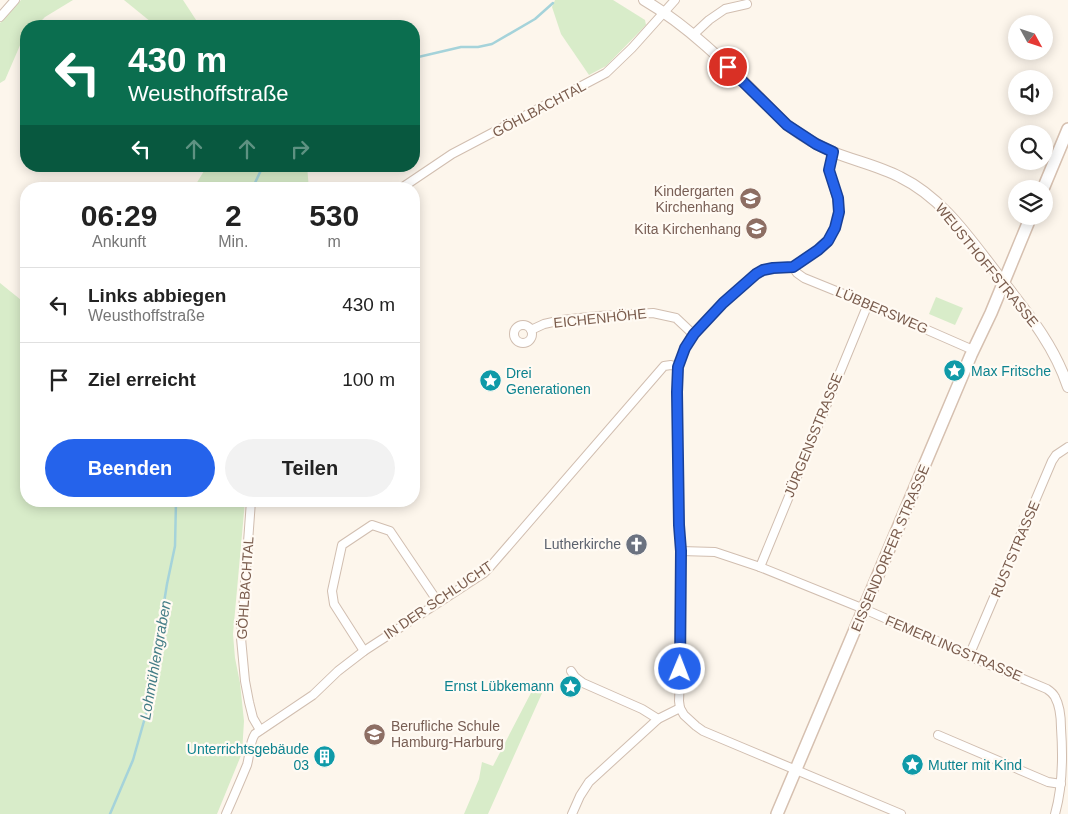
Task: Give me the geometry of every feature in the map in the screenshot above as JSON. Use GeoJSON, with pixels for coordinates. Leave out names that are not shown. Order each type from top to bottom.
{"type":"FeatureCollection","features":[{"type":"Feature","properties":{"kind":"main road"},"geometry":{"type":"LineString","coordinates":[[1047,180],[1068,128]]}},
{"type":"Feature","properties":{"kind":"main road","name":"EISSENDORFER STRASSE"},"geometry":{"type":"LineString","coordinates":[[777,814],[1027,225]]}},
{"type":"Feature","properties":{"kind":"street"},"geometry":{"type":"LineString","coordinates":[[0,17],[15,0]]}},
{"type":"Feature","properties":{"kind":"street","name":"WEUSTHOFFSTRASSE"},"geometry":{"type":"LineString","coordinates":[[644,0],[694,34],[787,125],[816,144],[833,152],[901,177],[935,200],[952,217],[1040,330],[1057,361],[1068,387]]}},
{"type":"Feature","properties":{"kind":"street","name":"GÖHLBACHTAL"},"geometry":{"type":"LineString","coordinates":[[410,182],[452,154],[606,73],[632,48],[675,0]]}},
{"type":"Feature","properties":{"kind":"street"},"geometry":{"type":"LineString","coordinates":[[694,34],[725,9],[747,4]]}},
{"type":"Feature","properties":{"kind":"street"},"geometry":{"type":"LineString","coordinates":[[833,152],[829,170],[838,205],[838,220],[828,241],[793,267],[773,268],[756,274],[723,303],[694,334],[685,348],[678,367],[679,525],[681,551],[680,708],[689,720],[703,731],[900,814]]}},
{"type":"Feature","properties":{"kind":"street","name":"LÜBBERSWEG"},"geometry":{"type":"LineString","coordinates":[[793,267],[804,278],[973,350]]}},
{"type":"Feature","properties":{"kind":"street","name":"JÜRGENSSTRASSE"},"geometry":{"type":"LineString","coordinates":[[760,567],[868,304]]}},
{"type":"Feature","properties":{"kind":"street","name":"EICHENHÖHE"},"geometry":{"type":"LineString","coordinates":[[531,330],[544,324],[562,320],[653,313],[676,318],[694,334]]}},
{"type":"Feature","properties":{"kind":"street","name":"IN DER SCHLUCHT"},"geometry":{"type":"LineString","coordinates":[[260,730],[313,695],[338,671],[364,651],[484,573],[498,560],[664,366],[678,367]]}},
{"type":"Feature","properties":{"kind":"street","name":"RUSTSTRASSE"},"geometry":{"type":"LineString","coordinates":[[971,652],[1052,461],[1056,455],[1068,447]]}},
{"type":"Feature","properties":{"kind":"street","name":"GÖHLBACHTAL"},"geometry":{"type":"LineString","coordinates":[[252,507],[241,638],[244,681],[253,718],[260,730]]}},
{"type":"Feature","properties":{"kind":"street"},"geometry":{"type":"LineString","coordinates":[[364,651],[334,604],[332,591],[342,544],[372,525],[390,531],[438,602]]}},
{"type":"Feature","properties":{"kind":"street","name":"FEMERLINGSTRASSE"},"geometry":{"type":"LineString","coordinates":[[681,551],[715,552],[760,567],[864,609],[962,652],[971,652],[1047,688],[1054,694],[1059,708],[1062,732],[1063,761],[1055,814]]}},
{"type":"Feature","properties":{"kind":"street"},"geometry":{"type":"LineString","coordinates":[[571,671],[583,683],[642,709],[658,720]]}},
{"type":"Feature","properties":{"kind":"street"},"geometry":{"type":"LineString","coordinates":[[572,814],[589,782],[658,720],[680,708]]}},
{"type":"Feature","properties":{"kind":"street"},"geometry":{"type":"LineString","coordinates":[[226,814],[251,751],[252,739],[260,730]]}},
{"type":"Feature","properties":{"kind":"street"},"geometry":{"type":"LineString","coordinates":[[938,735],[1048,782],[1061,784]]}},
{"type":"Feature","properties":{"kind":"green space"},"geometry":{"type":"Polygon","coordinates":[[[21,0],[73,0],[42,20],[20,20],[20,45],[5,80],[0,83],[0,23],[21,0]]]}},
{"type":"Feature","properties":{"kind":"green space"},"geometry":{"type":"Polygon","coordinates":[[[124,0],[183,0],[196,20],[149,20],[124,0]]]}},
{"type":"Feature","properties":{"kind":"green space"},"geometry":{"type":"Polygon","coordinates":[[[555,0],[613,0],[645,20],[646,25],[606,66],[589,75],[561,34],[552,7],[555,0]]]}},
{"type":"Feature","properties":{"kind":"green space"},"geometry":{"type":"Polygon","coordinates":[[[203,172],[308,172],[308,182],[197,182],[203,172]]]}},
{"type":"Feature","properties":{"kind":"green space"},"geometry":{"type":"Polygon","coordinates":[[[0,283],[20,299],[20,507],[244,507],[233,634],[244,721],[242,753],[217,814],[0,814],[0,283]]]}},
{"type":"Feature","properties":{"kind":"green space"},"geometry":{"type":"Polygon","coordinates":[[[936,297],[963,308],[955,325],[929,314],[936,297]]]}},
{"type":"Feature","properties":{"kind":"green space"},"geometry":{"type":"Polygon","coordinates":[[[534,687],[543,691],[488,814],[464,814],[479,779],[482,762],[493,766],[534,687]]]}},
{"type":"Feature","properties":{"kind":"waterway","name":"Lohmühlengraben"},"geometry":{"type":"LineString","coordinates":[[420,57],[461,47],[478,47],[492,44],[535,19],[553,3]]}},
{"type":"Feature","properties":{"kind":"waterway","name":"Lohmühlengraben"},"geometry":{"type":"LineString","coordinates":[[255,182],[260,172]]}},
{"type":"Feature","properties":{"kind":"waterway","name":"Lohmühlengraben"},"geometry":{"type":"LineString","coordinates":[[110,814],[133,760],[146,714],[175,546],[176,507]]}},
{"type":"Feature","properties":{"kind":"place","name":"Kindergarten Kirchenhang"},"geometry":{"type":"Point","coordinates":[750,199]}},
{"type":"Feature","properties":{"kind":"place","name":"Kita Kirchenhang"},"geometry":{"type":"Point","coordinates":[757,229]}},
{"type":"Feature","properties":{"kind":"place","name":"Max Fritsche"},"geometry":{"type":"Point","coordinates":[955,371]}},
{"type":"Feature","properties":{"kind":"place","name":"Drei Generationen"},"geometry":{"type":"Point","coordinates":[490,381]}},
{"type":"Feature","properties":{"kind":"place","name":"Lutherkirche"},"geometry":{"type":"Point","coordinates":[637,544]}},
{"type":"Feature","properties":{"kind":"place","name":"Ernst Lübkemann"},"geometry":{"type":"Point","coordinates":[570,686]}},
{"type":"Feature","properties":{"kind":"place","name":"Berufliche Schule Hamburg-Harburg"},"geometry":{"type":"Point","coordinates":[375,734]}},
{"type":"Feature","properties":{"kind":"place","name":"Unterrichtsgebäude 03"},"geometry":{"type":"Point","coordinates":[325,757]}},
{"type":"Feature","properties":{"kind":"place","name":"Mutter mit Kind"},"geometry":{"type":"Point","coordinates":[912,765]}},
{"type":"Feature","properties":{"kind":"route"},"geometry":{"type":"LineString","coordinates":[[680,669],[681,551],[679,525],[678,367],[685,348],[694,334],[723,303],[763,270],[793,267],[818,250],[832,235],[839,212],[838,198],[829,170],[833,152],[816,144],[787,125],[728,67]]}}]}
